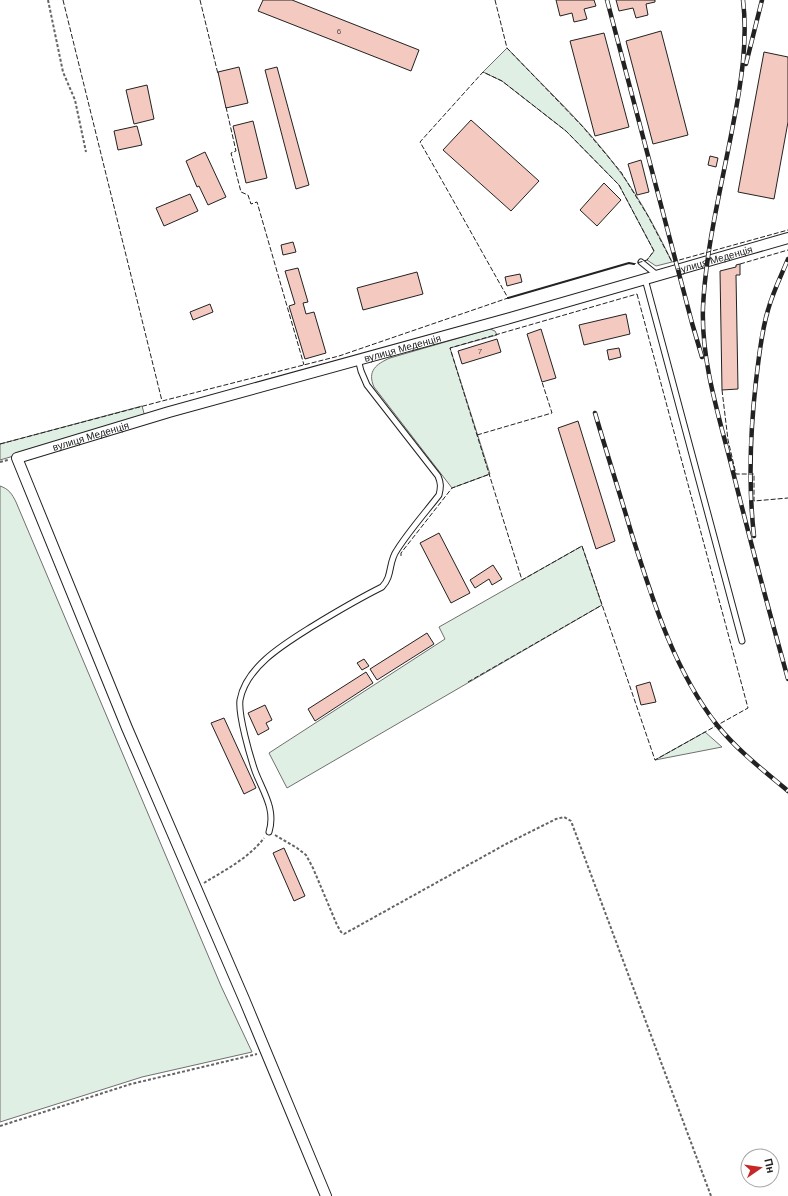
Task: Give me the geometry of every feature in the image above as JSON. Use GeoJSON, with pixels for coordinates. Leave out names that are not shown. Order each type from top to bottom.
{"type":"FeatureCollection","features":[{"type":"Feature","properties":{"kind":"street","name":"вулиця Меденція"},"geometry":{"type":"LineString","coordinates":[[196,888],[128,728],[17,458],[169,412],[658,276],[788,238]]}},
{"type":"Feature","properties":{"kind":"street"},"geometry":{"type":"LineString","coordinates":[[196,888],[326,1196]]}},
{"type":"Feature","properties":{"kind":"lane"},"geometry":{"type":"LineString","coordinates":[[641,262],[658,276]]}},
{"type":"Feature","properties":{"kind":"lane"},"geometry":{"type":"LineString","coordinates":[[645,279],[742,641]]}},
{"type":"Feature","properties":{"kind":"lane"},"geometry":{"type":"LineString","coordinates":[[269,832],[272,823],[272,814],[254,767],[240,713],[240,700],[249,678],[280,647],[347,604],[382,587],[389,578],[391,564],[396,551],[441,488],[438,476],[367,385],[358,360]]}},
{"type":"Feature","properties":{"kind":"path"},"geometry":{"type":"LineString","coordinates":[[48,0],[63,72],[75,100],[86,152]]}},
{"type":"Feature","properties":{"kind":"path"},"geometry":{"type":"LineString","coordinates":[[196,888],[243,858],[253,850],[269,832],[297,848],[306,856],[313,868],[336,925],[344,934],[556,818],[564,817],[571,821],[711,1196]]}},
{"type":"Feature","properties":{"kind":"path"},"geometry":{"type":"LineString","coordinates":[[0,1126],[132,1084],[266,1052]]}},
{"type":"Feature","properties":{"kind":"green space"},"geometry":{"type":"Polygon","coordinates":[[[507,48],[566,108],[608,155],[642,205],[672,262],[656,266],[647,260],[654,251],[619,185],[566,131],[502,81],[483,72],[507,48]]]}},
{"type":"Feature","properties":{"kind":"green space"},"geometry":{"type":"Polygon","coordinates":[[[490,329],[495,331],[497,335],[450,348],[490,474],[452,488],[374,387],[372,372],[377,366],[390,358],[490,329]]]}},
{"type":"Feature","properties":{"kind":"green space"},"geometry":{"type":"Polygon","coordinates":[[[142,406],[145,417],[0,460],[0,444],[142,406]]]}},
{"type":"Feature","properties":{"kind":"green space"},"geometry":{"type":"Polygon","coordinates":[[[0,486],[10,492],[16,502],[221,986],[252,1052],[142,1077],[0,1122],[0,486]]]}},
{"type":"Feature","properties":{"kind":"green space"},"geometry":{"type":"Polygon","coordinates":[[[582,546],[602,605],[287,788],[269,753],[445,639],[439,627],[582,546]]]}},
{"type":"Feature","properties":{"kind":"green space"},"geometry":{"type":"Polygon","coordinates":[[[705,732],[722,747],[655,760],[705,732]]]}},
{"type":"Feature","properties":{"kind":"building"},"geometry":{"type":"Polygon","coordinates":[[[263,0],[292,0],[419,50],[411,71],[258,11],[263,0]]]}},
{"type":"Feature","properties":{"kind":"building"},"geometry":{"type":"Polygon","coordinates":[[[556,0],[594,0],[596,6],[584,9],[587,19],[574,22],[572,13],[560,16],[556,0]]]}},
{"type":"Feature","properties":{"kind":"building"},"geometry":{"type":"Polygon","coordinates":[[[616,0],[655,0],[655,2],[646,4],[648,15],[636,18],[633,8],[619,11],[616,0]]]}},
{"type":"Feature","properties":{"kind":"building"},"geometry":{"type":"Polygon","coordinates":[[[661,31],[688,135],[653,144],[626,41],[661,31]]]}},
{"type":"Feature","properties":{"kind":"building"},"geometry":{"type":"Polygon","coordinates":[[[604,33],[629,127],[595,136],[570,41],[604,33]]]}},
{"type":"Feature","properties":{"kind":"building"},"geometry":{"type":"Polygon","coordinates":[[[764,52],[788,57],[788,122],[774,199],[738,192],[764,52]]]}},
{"type":"Feature","properties":{"kind":"building"},"geometry":{"type":"Polygon","coordinates":[[[239,67],[248,103],[226,108],[218,72],[239,67]]]}},
{"type":"Feature","properties":{"kind":"building"},"geometry":{"type":"Polygon","coordinates":[[[277,67],[309,185],[296,189],[265,70],[277,67]]]}},
{"type":"Feature","properties":{"kind":"building"},"geometry":{"type":"Polygon","coordinates":[[[147,85],[154,119],[134,124],[126,90],[147,85]]]}},
{"type":"Feature","properties":{"kind":"building"},"geometry":{"type":"Polygon","coordinates":[[[471,120],[539,181],[511,211],[443,150],[471,120]]]}},
{"type":"Feature","properties":{"kind":"building"},"geometry":{"type":"Polygon","coordinates":[[[253,121],[267,178],[246,183],[233,126],[253,121]]]}},
{"type":"Feature","properties":{"kind":"building"},"geometry":{"type":"Polygon","coordinates":[[[137,126],[142,145],[118,150],[114,131],[137,126]]]}},
{"type":"Feature","properties":{"kind":"building"},"geometry":{"type":"Polygon","coordinates":[[[205,152],[226,197],[208,205],[199,186],[197,187],[186,161],[205,152]]]}},
{"type":"Feature","properties":{"kind":"building"},"geometry":{"type":"Polygon","coordinates":[[[710,156],[718,158],[716,167],[708,165],[710,156]]]}},
{"type":"Feature","properties":{"kind":"building"},"geometry":{"type":"Polygon","coordinates":[[[641,160],[649,192],[637,195],[628,164],[641,160]]]}},
{"type":"Feature","properties":{"kind":"building"},"geometry":{"type":"Polygon","coordinates":[[[604,183],[621,200],[597,226],[580,210],[604,183]]]}},
{"type":"Feature","properties":{"kind":"building"},"geometry":{"type":"Polygon","coordinates":[[[190,194],[198,211],[164,226],[156,208],[190,194]]]}},
{"type":"Feature","properties":{"kind":"building"},"geometry":{"type":"Polygon","coordinates":[[[293,242],[296,252],[283,255],[281,245],[293,242]]]}},
{"type":"Feature","properties":{"kind":"building"},"geometry":{"type":"Polygon","coordinates":[[[740,264],[740,275],[736,275],[738,389],[722,390],[720,271],[736,267],[736,265],[740,264]]]}},
{"type":"Feature","properties":{"kind":"building"},"geometry":{"type":"Polygon","coordinates":[[[298,268],[308,302],[303,303],[306,314],[314,312],[326,353],[305,359],[289,306],[295,304],[285,271],[298,268]]]}},
{"type":"Feature","properties":{"kind":"building"},"geometry":{"type":"Polygon","coordinates":[[[417,272],[423,294],[363,310],[357,288],[417,272]]]}},
{"type":"Feature","properties":{"kind":"building"},"geometry":{"type":"Polygon","coordinates":[[[520,274],[522,282],[507,286],[505,277],[520,274]]]}},
{"type":"Feature","properties":{"kind":"building"},"geometry":{"type":"Polygon","coordinates":[[[210,304],[213,312],[193,320],[190,312],[210,304]]]}},
{"type":"Feature","properties":{"kind":"building"},"geometry":{"type":"Polygon","coordinates":[[[626,314],[630,334],[584,345],[579,325],[626,314]]]}},
{"type":"Feature","properties":{"kind":"building"},"geometry":{"type":"Polygon","coordinates":[[[541,329],[556,378],[542,382],[527,334],[541,329]]]}},
{"type":"Feature","properties":{"kind":"building"},"geometry":{"type":"Polygon","coordinates":[[[497,339],[501,352],[462,364],[458,351],[497,339]]]}},
{"type":"Feature","properties":{"kind":"building"},"geometry":{"type":"Polygon","coordinates":[[[619,348],[621,357],[609,360],[607,350],[619,348]]]}},
{"type":"Feature","properties":{"kind":"building"},"geometry":{"type":"Polygon","coordinates":[[[578,421],[615,541],[596,549],[558,428],[578,421]]]}},
{"type":"Feature","properties":{"kind":"building"},"geometry":{"type":"Polygon","coordinates":[[[439,533],[470,593],[451,603],[420,543],[439,533]]]}},
{"type":"Feature","properties":{"kind":"building"},"geometry":{"type":"Polygon","coordinates":[[[493,565],[502,579],[492,585],[489,579],[475,588],[470,580],[493,565]]]}},
{"type":"Feature","properties":{"kind":"building"},"geometry":{"type":"Polygon","coordinates":[[[427,633],[434,644],[377,680],[370,669],[427,633]]]}},
{"type":"Feature","properties":{"kind":"building"},"geometry":{"type":"Polygon","coordinates":[[[364,659],[369,666],[362,670],[357,663],[364,659]]]}},
{"type":"Feature","properties":{"kind":"building"},"geometry":{"type":"Polygon","coordinates":[[[366,672],[373,683],[315,721],[308,709],[366,672]]]}},
{"type":"Feature","properties":{"kind":"building"},"geometry":{"type":"Polygon","coordinates":[[[650,682],[656,702],[641,705],[636,686],[650,682]]]}},
{"type":"Feature","properties":{"kind":"building"},"geometry":{"type":"Polygon","coordinates":[[[265,705],[272,720],[266,723],[269,729],[258,735],[248,713],[265,705]]]}},
{"type":"Feature","properties":{"kind":"building"},"geometry":{"type":"Polygon","coordinates":[[[224,718],[256,788],[244,794],[211,723],[224,718]]]}},
{"type":"Feature","properties":{"kind":"building"},"geometry":{"type":"Polygon","coordinates":[[[284,848],[305,896],[294,901],[273,853],[284,848]]]}},
{"type":"Feature","properties":{"kind":"railway"},"geometry":{"type":"LineString","coordinates":[[607,0],[702,357]]}},
{"type":"Feature","properties":{"kind":"railway"},"geometry":{"type":"LineString","coordinates":[[743,0],[745,31],[743,62],[739,94],[707,261],[703,307],[703,327],[711,386],[788,679]]}},
{"type":"Feature","properties":{"kind":"railway"},"geometry":{"type":"LineString","coordinates":[[746,64],[762,0]]}},
{"type":"Feature","properties":{"kind":"railway"},"geometry":{"type":"LineString","coordinates":[[754,536],[750,458],[758,363],[768,310],[788,259]]}},
{"type":"Feature","properties":{"kind":"railway"},"geometry":{"type":"LineString","coordinates":[[595,413],[648,585],[666,634],[677,658],[702,704],[717,725],[751,760],[788,791]]}},
{"type":"Feature","properties":{"kind":"fence"},"geometry":{"type":"LineString","coordinates":[[63,0],[162,401]]}},
{"type":"Feature","properties":{"kind":"fence"},"geometry":{"type":"LineString","coordinates":[[200,0],[218,74]]}},
{"type":"Feature","properties":{"kind":"fence"},"geometry":{"type":"LineString","coordinates":[[495,0],[507,48],[583,127],[621,172],[648,216],[672,262],[788,230]]}},
{"type":"Feature","properties":{"kind":"fence"},"geometry":{"type":"LineString","coordinates":[[0,444],[339,356],[508,298],[420,142],[483,72],[502,81],[566,131],[619,185],[654,251],[647,260],[634,264]]}},
{"type":"Feature","properties":{"kind":"fence"},"geometry":{"type":"LineString","coordinates":[[226,107],[236,151],[231,153],[241,192],[248,195],[251,204],[257,202],[304,365]]}},
{"type":"Feature","properties":{"kind":"fence"},"geometry":{"type":"LineString","coordinates":[[740,264],[788,250]]}},
{"type":"Feature","properties":{"kind":"fence"},"geometry":{"type":"LineString","coordinates":[[637,294],[748,708],[655,760],[582,546],[522,580],[450,348],[637,294]]}},
{"type":"Feature","properties":{"kind":"fence"},"geometry":{"type":"LineString","coordinates":[[477,435],[552,413],[542,382]]}},
{"type":"Feature","properties":{"kind":"fence"},"geometry":{"type":"LineString","coordinates":[[722,390],[728,440],[736,474],[754,474],[754,501],[788,498]]}},
{"type":"Feature","properties":{"kind":"fence"},"geometry":{"type":"LineString","coordinates":[[401,556],[401,553],[452,488],[490,474]]}},
{"type":"Feature","properties":{"kind":"fence"},"geometry":{"type":"LineString","coordinates":[[468,682],[602,605]]}},
{"type":"Feature","properties":{"kind":"wall"},"geometry":{"type":"LineString","coordinates":[[508,298],[629,263],[634,264]]}}]}
